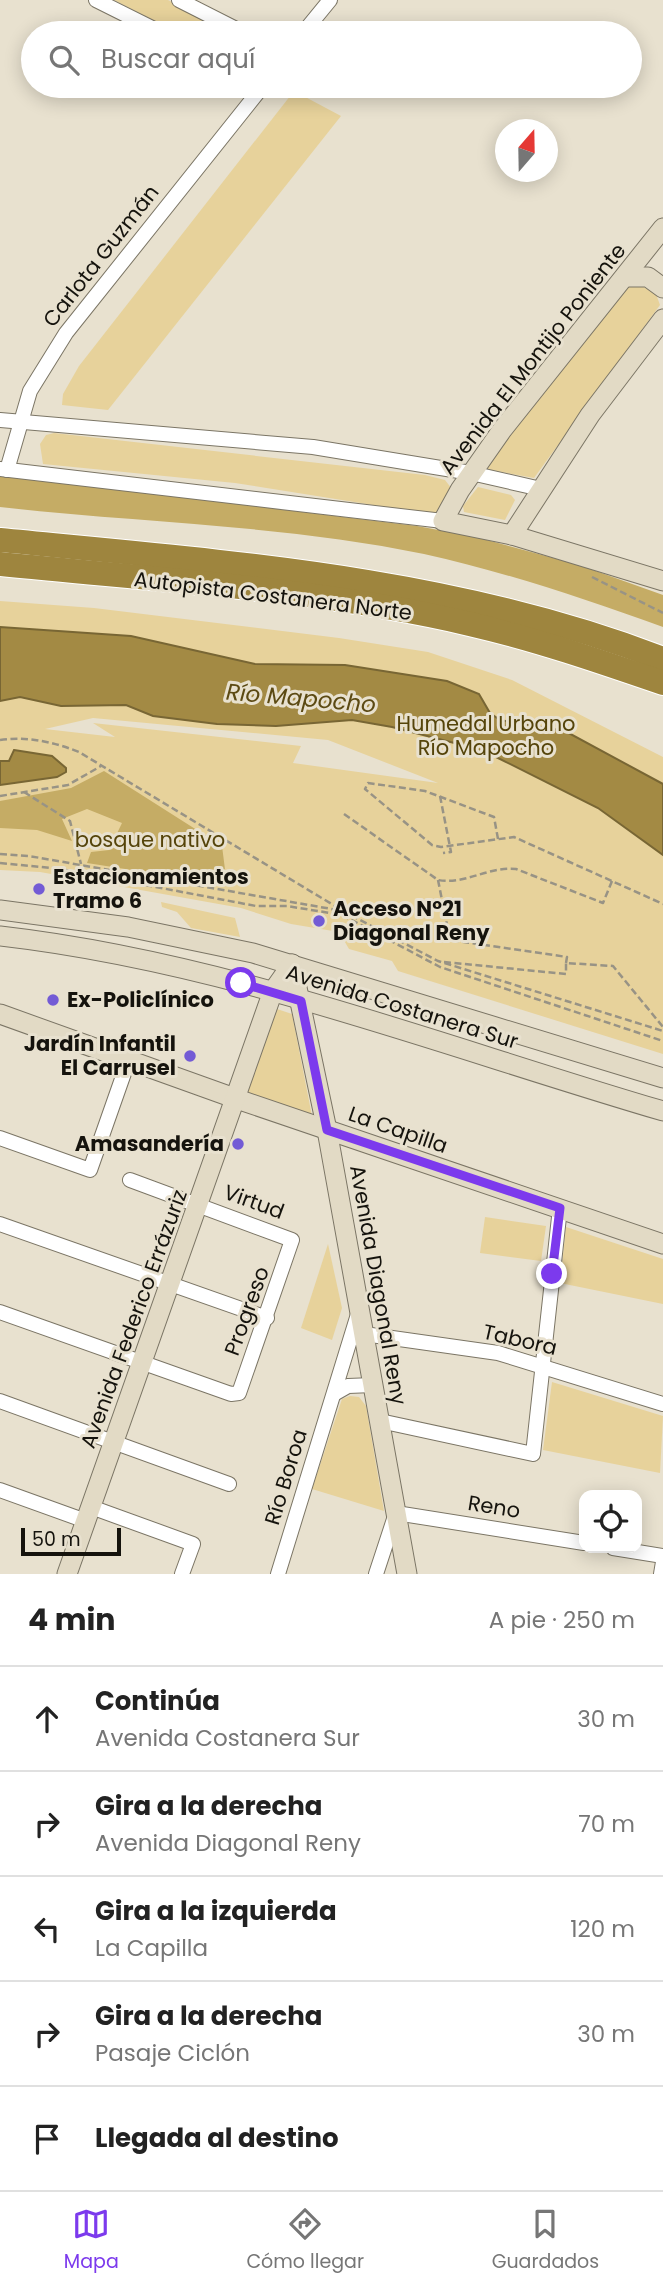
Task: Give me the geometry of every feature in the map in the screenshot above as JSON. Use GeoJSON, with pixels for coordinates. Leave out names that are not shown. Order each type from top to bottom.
{"type":"FeatureCollection","features":[{"type":"Feature","properties":{"kind":"highway","name":"Autopista Costanera Norte"},"geometry":{"type":"LineString","coordinates":[[0,540],[282,570],[398,586],[550,621],[663,659]]}},
{"type":"Feature","properties":{"kind":"highway","name":"Autopista Costanera Norte"},"geometry":{"type":"LineString","coordinates":[[0,564],[295,594],[380,607],[507,633],[663,683]]}},
{"type":"Feature","properties":{"kind":"street"},"geometry":{"type":"LineString","coordinates":[[96,0],[138,21]]}},
{"type":"Feature","properties":{"kind":"street"},"geometry":{"type":"LineString","coordinates":[[179,0],[220,21]]}},
{"type":"Feature","properties":{"kind":"street"},"geometry":{"type":"LineString","coordinates":[[313,21],[330,0]]}},
{"type":"Feature","properties":{"kind":"street","name":"Carlota Guzmán"},"geometry":{"type":"LineString","coordinates":[[3,470],[30,391],[66,333],[252,98]]}},
{"type":"Feature","properties":{"kind":"street","name":"Avenida El Montijo Poniente"},"geometry":{"type":"LineString","coordinates":[[443,521],[471,473],[663,228]]}},
{"type":"Feature","properties":{"kind":"street"},"geometry":{"type":"LineString","coordinates":[[625,276],[648,277],[663,288]]}},
{"type":"Feature","properties":{"kind":"street"},"geometry":{"type":"LineString","coordinates":[[512,536],[590,415],[663,319]]}},
{"type":"Feature","properties":{"kind":"street"},"geometry":{"type":"LineString","coordinates":[[0,420],[313,447],[471,473],[541,489]]}},
{"type":"Feature","properties":{"kind":"street"},"geometry":{"type":"LineString","coordinates":[[3,470],[443,521],[512,536],[663,581]]}},
{"type":"Feature","properties":{"kind":"street","name":"Avenida Costanera Sur"},"geometry":{"type":"LineString","coordinates":[[0,910],[152,932],[292,964],[663,1078]]}},
{"type":"Feature","properties":{"kind":"street","name":"Avenida Costanera Sur"},"geometry":{"type":"LineString","coordinates":[[0,936],[162,963],[273,991],[661,1110]]}},
{"type":"Feature","properties":{"kind":"street","name":"Avenida Federico Errázuriz"},"geometry":{"type":"LineString","coordinates":[[67,1574],[273,991],[292,964]]}},
{"type":"Feature","properties":{"kind":"street","name":"Avenida Diagonal Reny"},"geometry":{"type":"LineString","coordinates":[[292,964],[327,1130],[407,1574]]}},
{"type":"Feature","properties":{"kind":"street","name":"La Capilla"},"geometry":{"type":"LineString","coordinates":[[0,1014],[237,1099],[663,1244]]}},
{"type":"Feature","properties":{"kind":"street"},"geometry":{"type":"LineString","coordinates":[[0,1138],[90,1170],[129,1059]]}},
{"type":"Feature","properties":{"kind":"street"},"geometry":{"type":"LineString","coordinates":[[620,1098],[629,1084],[629,1067]]}},
{"type":"Feature","properties":{"kind":"street"},"geometry":{"type":"LineString","coordinates":[[661,1110],[657,1099],[663,1085]]}},
{"type":"Feature","properties":{"kind":"street","name":"Virtud"},"geometry":{"type":"LineString","coordinates":[[130,1180],[292,1240]]}},
{"type":"Feature","properties":{"kind":"street"},"geometry":{"type":"LineString","coordinates":[[380,1421],[533,1454],[560,1208]]}},
{"type":"Feature","properties":{"kind":"street"},"geometry":{"type":"LineString","coordinates":[[0,1224],[267,1318]]}},
{"type":"Feature","properties":{"kind":"street","name":"Progreso"},"geometry":{"type":"LineString","coordinates":[[143,1363],[237,1395],[267,1318],[292,1240]]}},
{"type":"Feature","properties":{"kind":"street","name":"Río Boroa"},"geometry":{"type":"LineString","coordinates":[[278,1574],[359,1308]]}},
{"type":"Feature","properties":{"kind":"street"},"geometry":{"type":"LineString","coordinates":[[0,1312],[143,1363]]}},
{"type":"Feature","properties":{"kind":"street","name":"Tabora"},"geometry":{"type":"LineString","coordinates":[[364,1334],[498,1353],[663,1404]]}},
{"type":"Feature","properties":{"kind":"street"},"geometry":{"type":"LineString","coordinates":[[334,1394],[348,1386],[373,1385]]}},
{"type":"Feature","properties":{"kind":"street"},"geometry":{"type":"LineString","coordinates":[[0,1401],[229,1484]]}},
{"type":"Feature","properties":{"kind":"street"},"geometry":{"type":"LineString","coordinates":[[0,1490],[193,1544],[182,1574]]}},
{"type":"Feature","properties":{"kind":"street"},"geometry":{"type":"LineString","coordinates":[[376,1574],[396,1513]]}},
{"type":"Feature","properties":{"kind":"street","name":"Reno"},"geometry":{"type":"LineString","coordinates":[[396,1513],[579,1542]]}},
{"type":"Feature","properties":{"kind":"street"},"geometry":{"type":"LineString","coordinates":[[642,1553],[663,1556]]}},
{"type":"Feature","properties":{"kind":"street"},"geometry":{"type":"LineString","coordinates":[[661,1574],[663,1562]]}},
{"type":"Feature","properties":{"kind":"path"},"geometry":{"type":"LineString","coordinates":[[592,578],[663,613]]}},
{"type":"Feature","properties":{"kind":"path"},"geometry":{"type":"LineString","coordinates":[[0,740],[22,738],[57,744],[101,766],[343,911],[438,961],[663,1029]]}},
{"type":"Feature","properties":{"kind":"path"},"geometry":{"type":"LineString","coordinates":[[0,796],[68,785],[101,766]]}},
{"type":"Feature","properties":{"kind":"path"},"geometry":{"type":"LineString","coordinates":[[498,839],[494,817],[440,796],[368,783],[365,789],[432,845],[450,846],[514,837],[663,904]]}},
{"type":"Feature","properties":{"kind":"path"},"geometry":{"type":"LineString","coordinates":[[24,792],[70,821],[81,865]]}},
{"type":"Feature","properties":{"kind":"path"},"geometry":{"type":"LineString","coordinates":[[440,796],[452,852],[443,853]]}},
{"type":"Feature","properties":{"kind":"path"},"geometry":{"type":"LineString","coordinates":[[344,814],[438,880],[451,883],[507,868],[516,869],[603,902],[612,881]]}},
{"type":"Feature","properties":{"kind":"path"},"geometry":{"type":"LineString","coordinates":[[0,854],[81,865],[343,911]]}},
{"type":"Feature","properties":{"kind":"path"},"geometry":{"type":"LineString","coordinates":[[0,863],[61,869],[256,906],[287,906],[342,915],[440,967],[663,1041]]}},
{"type":"Feature","properties":{"kind":"path"},"geometry":{"type":"LineString","coordinates":[[438,880],[450,940],[567,957],[566,974],[438,961]]}},
{"type":"Feature","properties":{"kind":"path"},"geometry":{"type":"LineString","coordinates":[[566,963],[613,967],[663,1029]]}},
{"type":"Feature","properties":{"kind":"green space"},"geometry":{"type":"Polygon","coordinates":[[[114,0],[168,0],[210,21],[155,21],[114,0]]]}},
{"type":"Feature","properties":{"kind":"green space"},"geometry":{"type":"Polygon","coordinates":[[[289,98],[307,98],[341,116],[108,410],[62,405],[63,394],[79,366],[289,98]]]}},
{"type":"Feature","properties":{"kind":"green space"},"geometry":{"type":"Polygon","coordinates":[[[633,281],[656,294],[660,305],[534,478],[486,469],[489,459],[633,281]]]}},
{"type":"Feature","properties":{"kind":"green space"},"geometry":{"type":"Polygon","coordinates":[[[54,433],[425,475],[445,480],[452,489],[436,515],[235,483],[43,464],[40,444],[46,435],[54,433]]]}},
{"type":"Feature","properties":{"kind":"green space"},"geometry":{"type":"Polygon","coordinates":[[[0,475],[417,526],[476,537],[579,565],[663,595],[663,627],[485,569],[372,544],[266,531],[0,507],[0,475]]]}},
{"type":"Feature","properties":{"kind":"green space"},"geometry":{"type":"Polygon","coordinates":[[[478,487],[511,495],[515,500],[505,520],[464,512],[463,506],[478,487]]]}},
{"type":"Feature","properties":{"kind":"green space","name":"Humedal Urbano Río Mapocho"},"geometry":{"type":"Polygon","coordinates":[[[0,601],[94,608],[339,638],[428,652],[512,680],[663,757],[663,1054],[398,971],[392,961],[349,949],[339,932],[291,924],[241,908],[40,872],[0,870],[0,601]],[[93,718],[45,729],[115,737],[93,723],[301,746],[293,763],[438,783],[328,740],[93,718]]]}},
{"type":"Feature","properties":{"kind":"green space","name":"bosque nativo"},"geometry":{"type":"Polygon","coordinates":[[[104,771],[222,846],[227,885],[87,863],[91,852],[109,850],[122,823],[87,809],[62,819],[72,841],[37,830],[0,828],[0,801],[71,788],[104,771]]]}},
{"type":"Feature","properties":{"kind":"green space"},"geometry":{"type":"Polygon","coordinates":[[[161,902],[235,918],[240,937],[191,928],[177,912],[162,907],[161,902]]]}},
{"type":"Feature","properties":{"kind":"green space"},"geometry":{"type":"Polygon","coordinates":[[[277,1009],[292,1014],[312,1116],[247,1093],[277,1009]]]}},
{"type":"Feature","properties":{"kind":"green space"},"geometry":{"type":"Polygon","coordinates":[[[485,1217],[546,1226],[541,1261],[480,1253],[485,1217]]]}},
{"type":"Feature","properties":{"kind":"green space"},"geometry":{"type":"Polygon","coordinates":[[[566,1227],[663,1259],[663,1304],[560,1283],[566,1227]]]}},
{"type":"Feature","properties":{"kind":"green space"},"geometry":{"type":"Polygon","coordinates":[[[328,1244],[342,1308],[332,1340],[301,1328],[328,1244]]]}},
{"type":"Feature","properties":{"kind":"green space"},"geometry":{"type":"Polygon","coordinates":[[[552,1382],[663,1416],[660,1473],[543,1450],[552,1382]]]}},
{"type":"Feature","properties":{"kind":"green space"},"geometry":{"type":"Polygon","coordinates":[[[359,1397],[366,1406],[384,1511],[312,1489],[342,1399],[359,1397]]]}},
{"type":"Feature","properties":{"kind":"water","name":"Río Mapocho"},"geometry":{"type":"Polygon","coordinates":[[[0,627],[131,636],[255,664],[345,665],[447,681],[479,694],[490,713],[500,720],[565,731],[663,784],[663,855],[598,808],[494,756],[392,727],[352,720],[276,726],[217,724],[153,716],[126,705],[61,706],[20,697],[0,701],[0,627]]]}},
{"type":"Feature","properties":{"kind":"water"},"geometry":{"type":"Polygon","coordinates":[[[14,750],[52,756],[66,768],[66,772],[57,777],[0,785],[0,761],[9,761],[14,750]]]}},
{"type":"Feature","properties":{"kind":"place","name":"Estacionamientos Tramo 6"},"geometry":{"type":"Point","coordinates":[39,889]}},
{"type":"Feature","properties":{"kind":"place","name":"Acceso N°21 Diagonal Reny"},"geometry":{"type":"Point","coordinates":[319,921]}},
{"type":"Feature","properties":{"kind":"place","name":"Ex-Policlínico"},"geometry":{"type":"Point","coordinates":[53,1000]}},
{"type":"Feature","properties":{"kind":"place","name":"Jardín Infantil El Carrusel"},"geometry":{"type":"Point","coordinates":[190,1056]}},
{"type":"Feature","properties":{"kind":"place","name":"Amasandería"},"geometry":{"type":"Point","coordinates":[238,1144]}},
{"type":"Feature","properties":{"kind":"route"},"geometry":{"type":"LineString","coordinates":[[241,983],[301,1001],[327,1130],[560,1208],[552,1274]]}}]}
